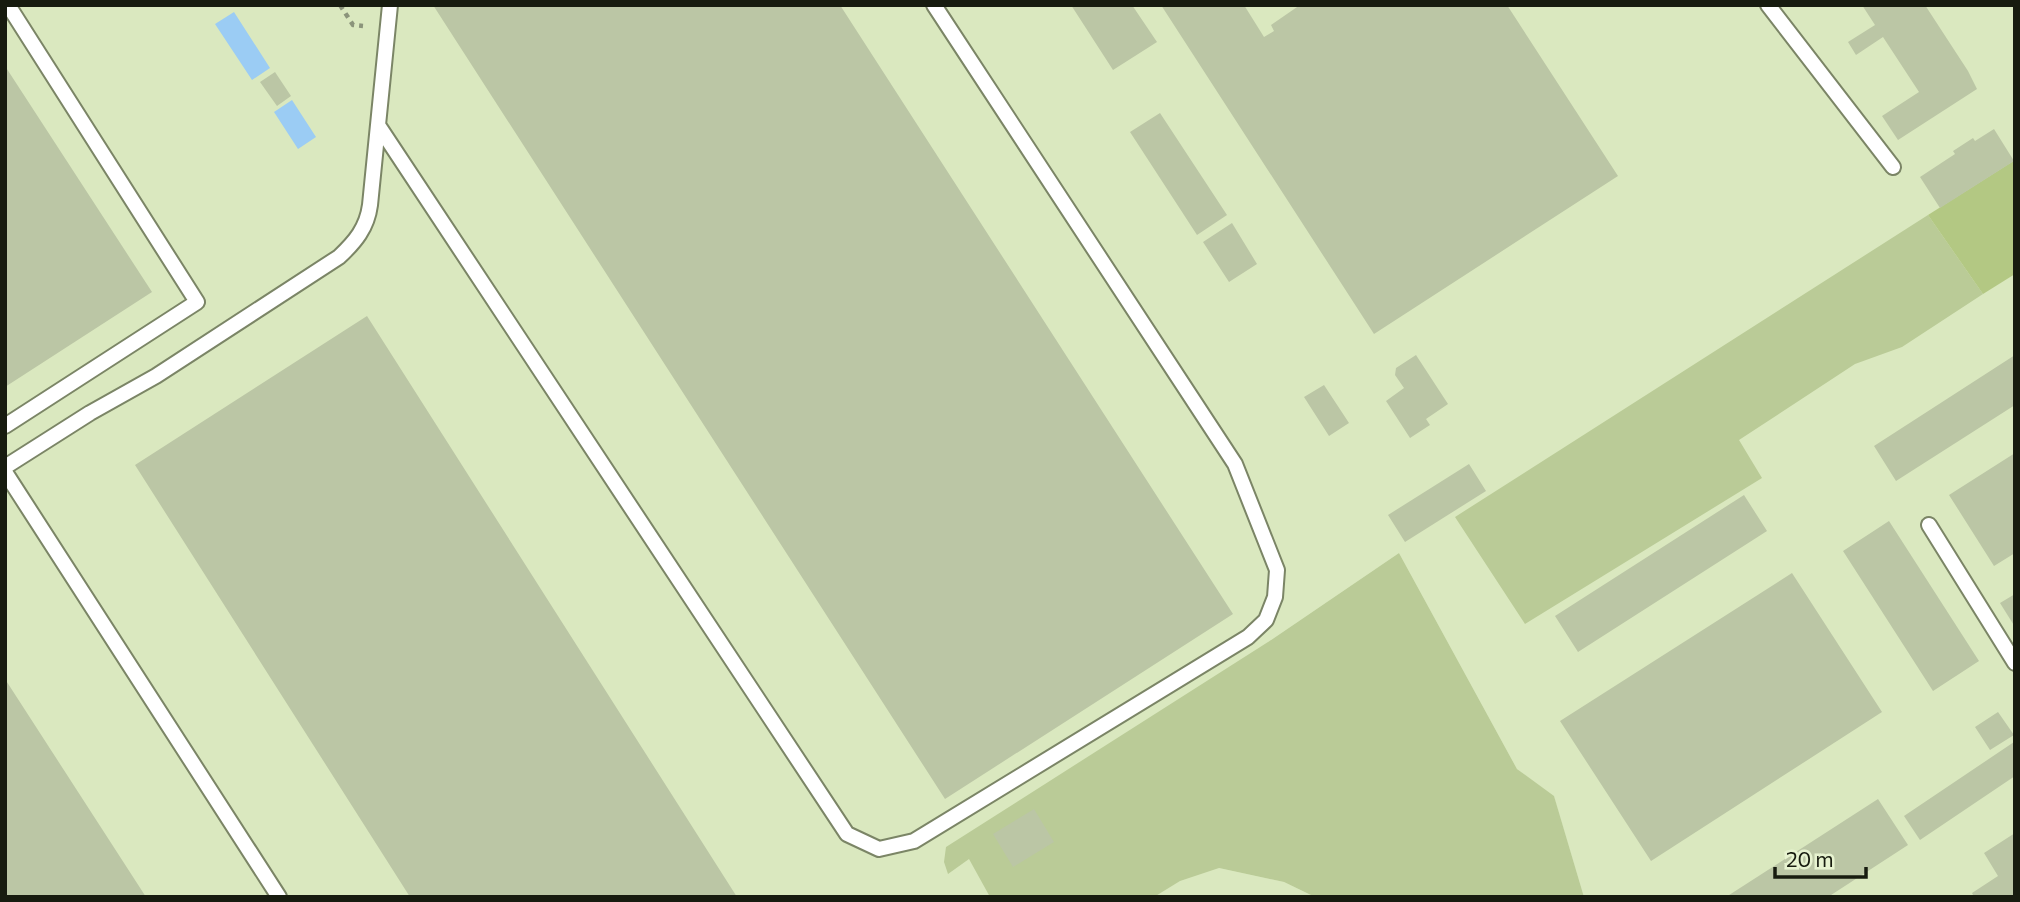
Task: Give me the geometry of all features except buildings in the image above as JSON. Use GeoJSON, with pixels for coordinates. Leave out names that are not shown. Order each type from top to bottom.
{"type":"FeatureCollection","features":[{"type":"Feature","properties":{"kind":"lane"},"geometry":{"type":"LineString","coordinates":[[5,426],[197,302],[8,5]]}},
{"type":"Feature","properties":{"kind":"lane"},"geometry":{"type":"LineString","coordinates":[[279,897],[5,470],[90,413],[156,376],[339,257],[363,230],[368,217],[390,5]]}},
{"type":"Feature","properties":{"kind":"lane"},"geometry":{"type":"LineString","coordinates":[[378,125],[847,834],[879,849],[914,841],[1248,638],[1266,620],[1275,597],[1277,570],[1235,464],[934,5]]}},
{"type":"Feature","properties":{"kind":"lane"},"geometry":{"type":"LineString","coordinates":[[1768,5],[1893,167]]}},
{"type":"Feature","properties":{"kind":"lane"},"geometry":{"type":"LineString","coordinates":[[1929,525],[2015,663]]}},
{"type":"Feature","properties":{"kind":"path"},"geometry":{"type":"LineString","coordinates":[[340,5],[353,25],[363,26]]}},
{"type":"Feature","properties":{"kind":"shaded area"},"geometry":{"type":"Polygon","coordinates":[[[5,5],[2015,5],[2015,897],[1584,897],[1554,797],[1517,769],[1399,553],[1268,642],[1219,868],[1284,882],[1315,897],[5,897],[5,5]]]}},
{"type":"Feature","properties":{"kind":"shaded area"},"geometry":{"type":"Polygon","coordinates":[[[1928,215],[1983,294],[1902,347],[1855,364],[1739,440],[1762,478],[1525,624],[1455,517],[1928,215]]]}},
{"type":"Feature","properties":{"kind":"shaded area"},"geometry":{"type":"Polygon","coordinates":[[[1399,553],[1517,769],[1554,796],[1584,897],[1315,897],[1284,882],[1219,868],[1180,881],[1154,897],[990,897],[969,859],[948,874],[944,862],[946,847],[1268,642],[1399,553]]]}},
{"type":"Feature","properties":{"kind":"green space"},"geometry":{"type":"Polygon","coordinates":[[[2015,160],[2015,274],[1983,294],[1928,215],[2015,160]]]}},
{"type":"Feature","properties":{"kind":"water"},"geometry":{"type":"Polygon","coordinates":[[[234,12],[270,68],[252,80],[215,24],[234,12]]]}},
{"type":"Feature","properties":{"kind":"water"},"geometry":{"type":"Polygon","coordinates":[[[292,100],[316,137],[298,149],[274,112],[292,100]]]}}]}
